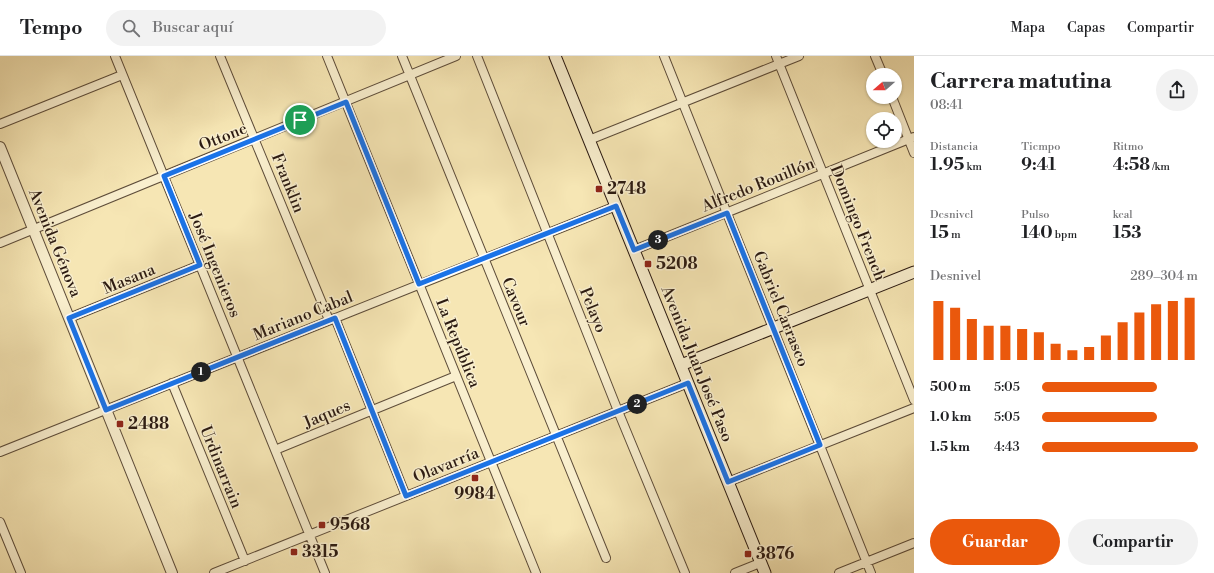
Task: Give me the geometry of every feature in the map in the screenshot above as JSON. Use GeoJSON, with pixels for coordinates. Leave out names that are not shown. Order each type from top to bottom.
{"type":"FeatureCollection","features":[{"type":"Feature","properties":{"kind":"main road","name":"Avenida Juan José Paso"},"geometry":{"type":"LineString","coordinates":[[555,56],[763,568]]}},
{"type":"Feature","properties":{"kind":"main road"},"geometry":{"type":"LineString","coordinates":[[681,365],[914,272]]}},
{"type":"Feature","properties":{"kind":"street","name":"José Ingenieros"},"geometry":{"type":"LineString","coordinates":[[115,56],[325,573]]}},
{"type":"Feature","properties":{"kind":"street","name":"Franklin"},"geometry":{"type":"LineString","coordinates":[[220,56],[372,410],[406,496]]}},
{"type":"Feature","properties":{"kind":"street","name":"La República"},"geometry":{"type":"LineString","coordinates":[[327,56],[536,573]]}},
{"type":"Feature","properties":{"kind":"street","name":"Cavour"},"geometry":{"type":"LineString","coordinates":[[402,56],[483,259],[606,558]]}},
{"type":"Feature","properties":{"kind":"street","name":"Ottone"},"geometry":{"type":"LineString","coordinates":[[0,243],[456,56]]}},
{"type":"Feature","properties":{"kind":"street","name":"Pelayo"},"geometry":{"type":"LineString","coordinates":[[477,56],[684,573]]}},
{"type":"Feature","properties":{"kind":"street","name":"Gabriel Carrasco"},"geometry":{"type":"LineString","coordinates":[[664,56],[871,573]]}},
{"type":"Feature","properties":{"kind":"street"},"geometry":{"type":"LineString","coordinates":[[589,140],[683,102],[778,60],[799,56]]}},
{"type":"Feature","properties":{"kind":"street"},"geometry":{"type":"LineString","coordinates":[[875,56],[880,68]]}},
{"type":"Feature","properties":{"kind":"street","name":"Domingo French"},"geometry":{"type":"LineString","coordinates":[[778,60],[914,400]]}},
{"type":"Feature","properties":{"kind":"street"},"geometry":{"type":"LineString","coordinates":[[0,124],[122,74]]}},
{"type":"Feature","properties":{"kind":"street"},"geometry":{"type":"LineString","coordinates":[[895,104],[911,138],[914,153]]}},
{"type":"Feature","properties":{"kind":"street","name":"Alfredo Rouillón"},"geometry":{"type":"LineString","coordinates":[[634,250],[911,138]]}},
{"type":"Feature","properties":{"kind":"street","name":"Avenida Génova"},"geometry":{"type":"LineString","coordinates":[[0,147],[172,573]]}},
{"type":"Feature","properties":{"kind":"street","name":"Mariano Cabal"},"geometry":{"type":"LineString","coordinates":[[0,452],[616,206]]}},
{"type":"Feature","properties":{"kind":"street","name":"Masana"},"geometry":{"type":"LineString","coordinates":[[69,318],[200,265]]}},
{"type":"Feature","properties":{"kind":"street","name":"Jaques"},"geometry":{"type":"LineString","coordinates":[[275,450],[456,376]]}},
{"type":"Feature","properties":{"kind":"street","name":"Olavarría"},"geometry":{"type":"LineString","coordinates":[[214,573],[688,383]]}},
{"type":"Feature","properties":{"kind":"street","name":"Urdinarrain"},"geometry":{"type":"LineString","coordinates":[[172,384],[245,561]]}},
{"type":"Feature","properties":{"kind":"street"},"geometry":{"type":"LineString","coordinates":[[728,482],[914,408]]}},
{"type":"Feature","properties":{"kind":"street"},"geometry":{"type":"LineString","coordinates":[[0,522],[21,573]]}},
{"type":"Feature","properties":{"kind":"street"},"geometry":{"type":"LineString","coordinates":[[839,573],[914,543]]}},
{"type":"Feature","properties":{"kind":"street"},"geometry":{"type":"LineString","coordinates":[[735,573],[763,568]]}},
{"type":"Feature","properties":{"kind":"place","name":"2748"},"geometry":{"type":"Point","coordinates":[599,189]}},
{"type":"Feature","properties":{"kind":"place","name":"5208"},"geometry":{"type":"Point","coordinates":[648,264]}},
{"type":"Feature","properties":{"kind":"place","name":"2488"},"geometry":{"type":"Point","coordinates":[120,424]}},
{"type":"Feature","properties":{"kind":"place","name":"9984"},"geometry":{"type":"Point","coordinates":[475,478]}},
{"type":"Feature","properties":{"kind":"place","name":"9568"},"geometry":{"type":"Point","coordinates":[322,525]}},
{"type":"Feature","properties":{"kind":"place","name":"3315"},"geometry":{"type":"Point","coordinates":[294,552]}},
{"type":"Feature","properties":{"kind":"place","name":"3876"},"geometry":{"type":"Point","coordinates":[748,554]}},
{"type":"Feature","properties":{"kind":"route"},"geometry":{"type":"LineString","coordinates":[[346,102],[419,284],[616,206],[634,250],[727,213],[820,445],[728,482],[688,383],[406,496],[335,318],[106,410],[69,318],[200,265],[164,176],[300,120],[346,102]]}}]}
